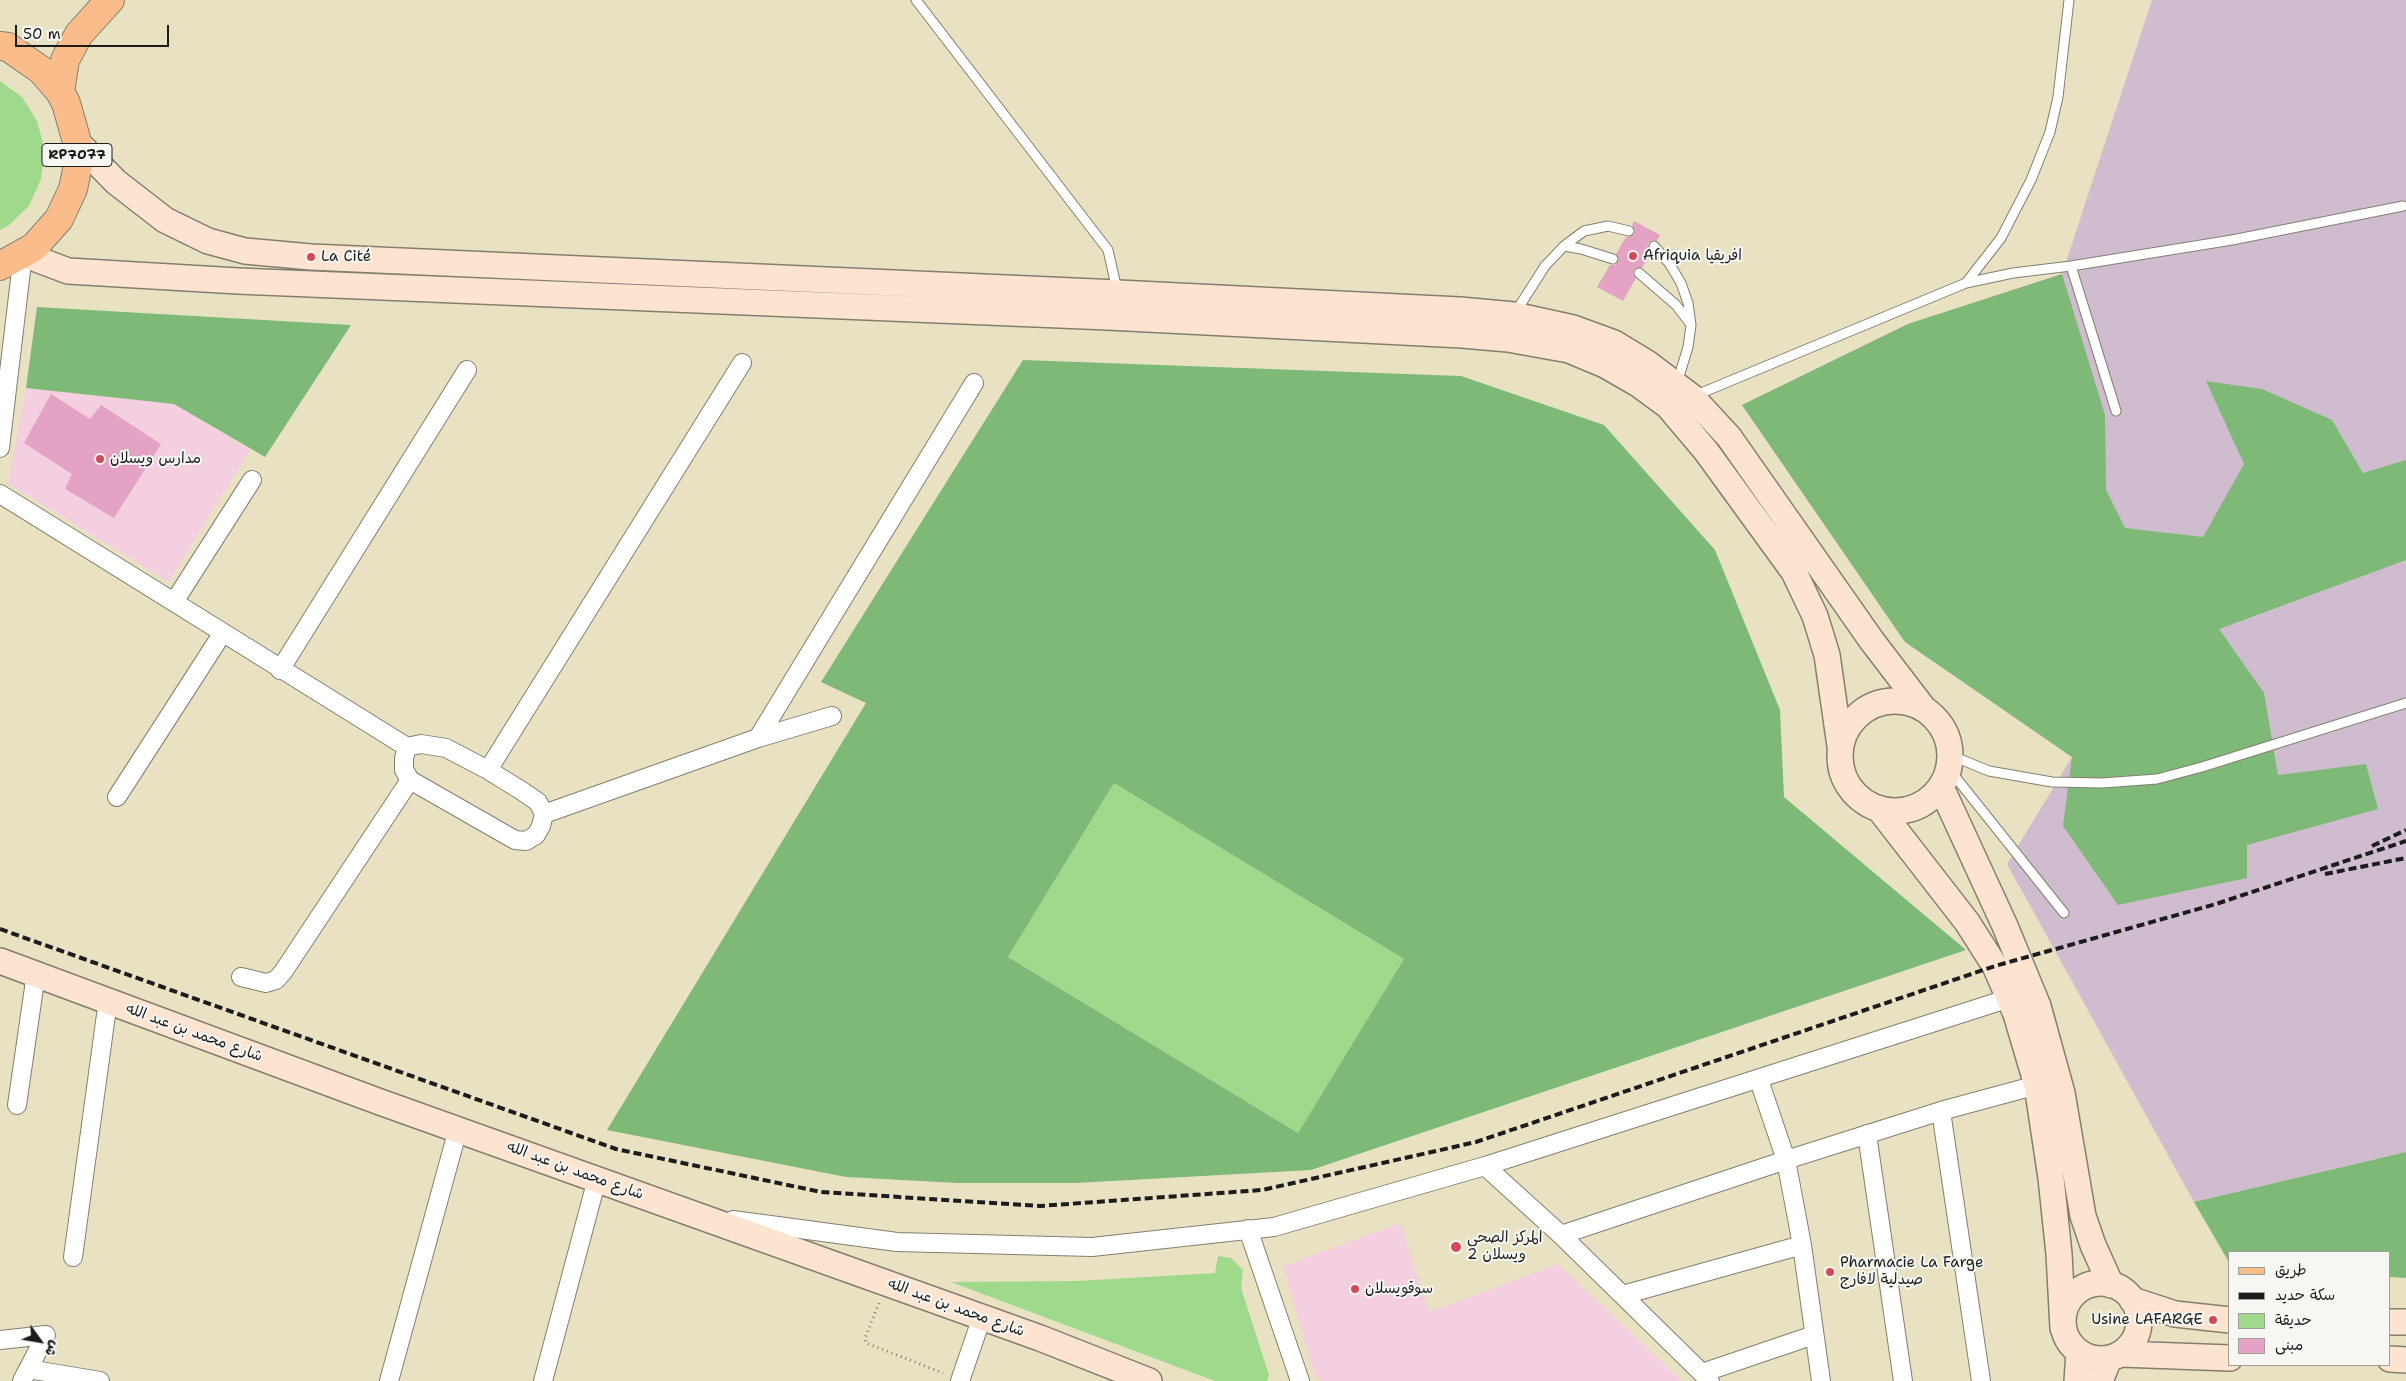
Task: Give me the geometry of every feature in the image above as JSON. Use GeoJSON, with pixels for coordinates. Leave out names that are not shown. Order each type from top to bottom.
{"type":"FeatureCollection","features":[{"type":"Feature","properties":{"kind":"main road"},"geometry":{"type":"LineString","coordinates":[[60,92],[65,60],[79,34],[110,0]]}},
{"type":"Feature","properties":{"kind":"main road","name":"RP7077"},"geometry":{"type":"LineString","coordinates":[[0,46],[8,47],[42,70],[60,92],[66,103],[77,142],[78,165],[73,189],[59,219],[34,246],[12,260]]}},
{"type":"Feature","properties":{"kind":"street"},"geometry":{"type":"LineString","coordinates":[[77,142],[116,182],[164,220],[208,241],[245,251],[321,257],[1118,292],[1460,310],[1511,327]]}},
{"type":"Feature","properties":{"kind":"street"},"geometry":{"type":"LineString","coordinates":[[0,448],[12,260],[68,271],[238,282],[1098,316],[1462,335],[1511,327],[1573,328],[1614,343],[1647,363],[1676,396],[1729,437],[1872,641],[1924,709],[1938,721],[1947,737],[1947,770],[2005,926],[2038,1006],[2062,1094],[2083,1216],[2093,1245],[2111,1285]]}},
{"type":"Feature","properties":{"kind":"street"},"geometry":{"type":"LineString","coordinates":[[488,770],[742,363]]}},
{"type":"Feature","properties":{"kind":"street"},"geometry":{"type":"LineString","coordinates":[[280,670],[467,370]]}},
{"type":"Feature","properties":{"kind":"street"},"geometry":{"type":"LineString","coordinates":[[758,738],[974,383]]}},
{"type":"Feature","properties":{"kind":"street"},"geometry":{"type":"LineString","coordinates":[[1676,396],[1706,451],[1794,572],[1815,616],[1827,655],[1840,746],[1840,762],[1844,779],[1852,793],[1865,804],[1880,810],[1897,812],[1914,808],[1929,800],[1947,770]]}},
{"type":"Feature","properties":{"kind":"street"},"geometry":{"type":"LineString","coordinates":[[174,602],[252,480]]}},
{"type":"Feature","properties":{"kind":"street"},"geometry":{"type":"LineString","coordinates":[[0,494],[222,634],[407,747],[422,744],[446,748],[488,770],[538,802],[544,814],[536,835],[526,840],[514,840],[410,780],[404,770],[404,758],[407,747]]}},
{"type":"Feature","properties":{"kind":"street"},"geometry":{"type":"LineString","coordinates":[[117,797],[222,634]]}},
{"type":"Feature","properties":{"kind":"street"},"geometry":{"type":"LineString","coordinates":[[1840,746],[1846,729],[1858,715],[1873,705],[1890,701],[1908,702],[1924,709]]}},
{"type":"Feature","properties":{"kind":"street"},"geometry":{"type":"LineString","coordinates":[[544,814],[758,738],[832,716]]}},
{"type":"Feature","properties":{"kind":"street"},"geometry":{"type":"LineString","coordinates":[[241,977],[266,983],[276,980],[283,972],[410,780]]}},
{"type":"Feature","properties":{"kind":"street"},"geometry":{"type":"LineString","coordinates":[[1880,810],[1967,922],[1995,966],[2010,998],[2036,1085],[2051,1178],[2058,1244],[2063,1328],[2068,1340],[2080,1353],[2091,1359],[2110,1364],[2228,1358]]}},
{"type":"Feature","properties":{"kind":"street","name":"شارع محمد بن عبد الله"},"geometry":{"type":"LineString","coordinates":[[0,961],[458,1129],[982,1317],[1150,1381]]}},
{"type":"Feature","properties":{"kind":"street"},"geometry":{"type":"LineString","coordinates":[[17,1105],[36,974]]}},
{"type":"Feature","properties":{"kind":"street"},"geometry":{"type":"LineString","coordinates":[[698,1215],[897,1242],[1092,1247],[1274,1227],[1485,1166],[2010,998]]}},
{"type":"Feature","properties":{"kind":"street"},"geometry":{"type":"LineString","coordinates":[[72,1257],[108,1000]]}},
{"type":"Feature","properties":{"kind":"street"},"geometry":{"type":"LineString","coordinates":[[1758,1080],[1786,1160],[1802,1244],[1821,1381]]}},
{"type":"Feature","properties":{"kind":"street"},"geometry":{"type":"LineString","coordinates":[[1561,1235],[1867,1134],[2036,1085]]}},
{"type":"Feature","properties":{"kind":"street"},"geometry":{"type":"LineString","coordinates":[[1941,1111],[1981,1381]]}},
{"type":"Feature","properties":{"kind":"street"},"geometry":{"type":"LineString","coordinates":[[388,1381],[458,1129]]}},
{"type":"Feature","properties":{"kind":"street"},"geometry":{"type":"LineString","coordinates":[[1867,1134],[1904,1381]]}},
{"type":"Feature","properties":{"kind":"street"},"geometry":{"type":"LineString","coordinates":[[1485,1166],[1561,1235],[1706,1377],[1814,1334]]}},
{"type":"Feature","properties":{"kind":"street"},"geometry":{"type":"LineString","coordinates":[[542,1381],[597,1179]]}},
{"type":"Feature","properties":{"kind":"street"},"geometry":{"type":"LineString","coordinates":[[1248,1230],[1300,1381]]}},
{"type":"Feature","properties":{"kind":"street"},"geometry":{"type":"LineString","coordinates":[[1623,1296],[1802,1244]]}},
{"type":"Feature","properties":{"kind":"street"},"geometry":{"type":"LineString","coordinates":[[2063,1328],[2066,1306],[2073,1295],[2084,1287],[2097,1284],[2111,1285],[2123,1291],[2132,1300],[2138,1316],[2138,1332],[2132,1344],[2110,1364]]}},
{"type":"Feature","properties":{"kind":"street"},"geometry":{"type":"LineString","coordinates":[[2132,1300],[2176,1314],[2213,1320],[2228,1320]]}},
{"type":"Feature","properties":{"kind":"street"},"geometry":{"type":"LineString","coordinates":[[960,1380],[982,1317]]}},
{"type":"Feature","properties":{"kind":"street"},"geometry":{"type":"LineString","coordinates":[[2391,1322],[2406,1322]]}},
{"type":"Feature","properties":{"kind":"street"},"geometry":{"type":"LineString","coordinates":[[0,1340],[46,1335],[25,1375],[100,1381]]}},
{"type":"Feature","properties":{"kind":"street"},"geometry":{"type":"LineString","coordinates":[[2077,1381],[2080,1353]]}},
{"type":"Feature","properties":{"kind":"street"},"geometry":{"type":"LineString","coordinates":[[2391,1359],[2406,1360]]}},
{"type":"Feature","properties":{"kind":"lane"},"geometry":{"type":"LineString","coordinates":[[916,0],[1108,250],[1118,292]]}},
{"type":"Feature","properties":{"kind":"lane"},"geometry":{"type":"LineString","coordinates":[[1966,283],[2001,238],[2031,180],[2050,132],[2058,97],[2070,0]]}},
{"type":"Feature","properties":{"kind":"lane"},"geometry":{"type":"LineString","coordinates":[[1676,396],[1966,283],[2013,273],[2071,266],[2232,240],[2403,206]]}},
{"type":"Feature","properties":{"kind":"lane"},"geometry":{"type":"LineString","coordinates":[[1511,327],[1545,266],[1564,246],[1584,231],[1597,227],[1608,226],[1629,231]]}},
{"type":"Feature","properties":{"kind":"lane"},"geometry":{"type":"LineString","coordinates":[[1564,246],[1581,248],[1613,259]]}},
{"type":"Feature","properties":{"kind":"lane"},"geometry":{"type":"LineString","coordinates":[[1654,246],[1670,263],[1681,283],[1688,303],[1691,325],[1688,347],[1676,396]]}},
{"type":"Feature","properties":{"kind":"lane"},"geometry":{"type":"LineString","coordinates":[[2071,266],[2116,411]]}},
{"type":"Feature","properties":{"kind":"lane"},"geometry":{"type":"LineString","coordinates":[[1639,273],[1676,305],[1691,325]]}},
{"type":"Feature","properties":{"kind":"lane"},"geometry":{"type":"LineString","coordinates":[[1947,770],[1989,772],[2052,782],[2102,783],[2156,779],[2202,767],[2406,703]]}},
{"type":"Feature","properties":{"kind":"lane"},"geometry":{"type":"LineString","coordinates":[[1947,770],[2064,912]]}},
{"type":"Feature","properties":{"kind":"path"},"geometry":{"type":"LineString","coordinates":[[887,1283],[865,1338],[866,1343],[960,1380]]}},
{"type":"Feature","properties":{"kind":"shaded area"},"geometry":{"type":"Polygon","coordinates":[[[2152,0],[2406,0],[2406,1152],[2194,1202],[2007,864],[2072,757],[1905,642],[1742,405],[1908,324],[2062,274],[2152,0]]]}},
{"type":"Feature","properties":{"kind":"shaded area"},"geometry":{"type":"Polygon","coordinates":[[[26,388],[174,404],[250,450],[169,582],[8,484],[26,388]]]}},
{"type":"Feature","properties":{"kind":"shaded area","name":"سوقويسلان"},"geometry":{"type":"Polygon","coordinates":[[[1400,1223],[1429,1312],[1558,1264],[1682,1381],[1322,1381],[1314,1375],[1283,1266],[1400,1223]]]}},
{"type":"Feature","properties":{"kind":"green space"},"geometry":{"type":"Polygon","coordinates":[[[0,81],[22,97],[37,121],[45,150],[41,179],[29,206],[9,225],[0,230],[0,81]]]}},
{"type":"Feature","properties":{"kind":"green space"},"geometry":{"type":"Polygon","coordinates":[[[2062,274],[2105,415],[2106,490],[2125,528],[2203,537],[2244,464],[2206,381],[2262,389],[2332,420],[2363,473],[2406,460],[2406,560],[2219,629],[2264,693],[2278,775],[2366,764],[2378,809],[2247,845],[2247,878],[2118,905],[2063,826],[2072,757],[1905,642],[1742,405],[1908,324],[2062,274]]]}},
{"type":"Feature","properties":{"kind":"green space"},"geometry":{"type":"Polygon","coordinates":[[[37,307],[351,325],[265,457],[174,404],[26,388],[37,307]]]}},
{"type":"Feature","properties":{"kind":"green space"},"geometry":{"type":"Polygon","coordinates":[[[1023,360],[1461,376],[1604,425],[1715,550],[1780,710],[1784,797],[1966,950],[1311,1170],[1076,1183],[958,1183],[846,1177],[607,1130],[866,703],[821,682],[1023,360]],[[1114,783],[1008,957],[1298,1133],[1404,959],[1114,783]]]}},
{"type":"Feature","properties":{"kind":"green space"},"geometry":{"type":"Polygon","coordinates":[[[1114,783],[1404,959],[1298,1133],[1008,957],[1114,783]]]}},
{"type":"Feature","properties":{"kind":"green space"},"geometry":{"type":"Polygon","coordinates":[[[2406,1152],[2406,1278],[2391,1277],[2391,1251],[2228,1251],[2228,1261],[2194,1202],[2406,1152]]]}},
{"type":"Feature","properties":{"kind":"green space"},"geometry":{"type":"Polygon","coordinates":[[[1218,1256],[1231,1258],[1243,1270],[1241,1288],[1269,1375],[1267,1381],[1215,1381],[951,1282],[1078,1281],[1215,1273],[1218,1256]]]}},
{"type":"Feature","properties":{"kind":"building"},"geometry":{"type":"Polygon","coordinates":[[[1634,221],[1660,235],[1657,241],[1652,240],[1648,244],[1651,252],[1642,268],[1634,269],[1633,275],[1636,278],[1623,301],[1597,287],[1610,265],[1615,265],[1619,261],[1616,254],[1626,237],[1634,235],[1635,230],[1632,226],[1634,221]]]}},
{"type":"Feature","properties":{"kind":"building","name":"مدارس ويسلان"},"geometry":{"type":"Polygon","coordinates":[[[51,394],[90,419],[101,405],[161,444],[114,518],[65,489],[72,474],[24,443],[51,394]]]}},
{"type":"Feature","properties":{"kind":"railway"},"geometry":{"type":"LineString","coordinates":[[2372,846],[2406,830]]}},
{"type":"Feature","properties":{"kind":"railway"},"geometry":{"type":"LineString","coordinates":[[0,929],[616,1149],[821,1192],[1040,1206],[1262,1190],[1476,1142],[1995,966],[2216,904],[2406,841]]}},
{"type":"Feature","properties":{"kind":"railway"},"geometry":{"type":"LineString","coordinates":[[2325,874],[2406,858]]}},
{"type":"Feature","properties":{"kind":"place","name":"Afriquia افريقيا"},"geometry":{"type":"Point","coordinates":[1633,256]}},
{"type":"Feature","properties":{"kind":"place","name":"La Cité"},"geometry":{"type":"Point","coordinates":[311,257]}},
{"type":"Feature","properties":{"kind":"place","name":"مدارس ويسلان"},"geometry":{"type":"Point","coordinates":[100,459]}},
{"type":"Feature","properties":{"kind":"place","name":"المركز الصحي ويسلان 2"},"geometry":{"type":"Point","coordinates":[1456,1247]}},
{"type":"Feature","properties":{"kind":"place","name":"Pharmacie La Farge صيدلية لافارج"},"geometry":{"type":"Point","coordinates":[1830,1272]}},
{"type":"Feature","properties":{"kind":"place","name":"سوقويسلان"},"geometry":{"type":"Point","coordinates":[1355,1289]}},
{"type":"Feature","properties":{"kind":"place","name":"Usine LAFARGE"},"geometry":{"type":"Point","coordinates":[2213,1320]}}]}
